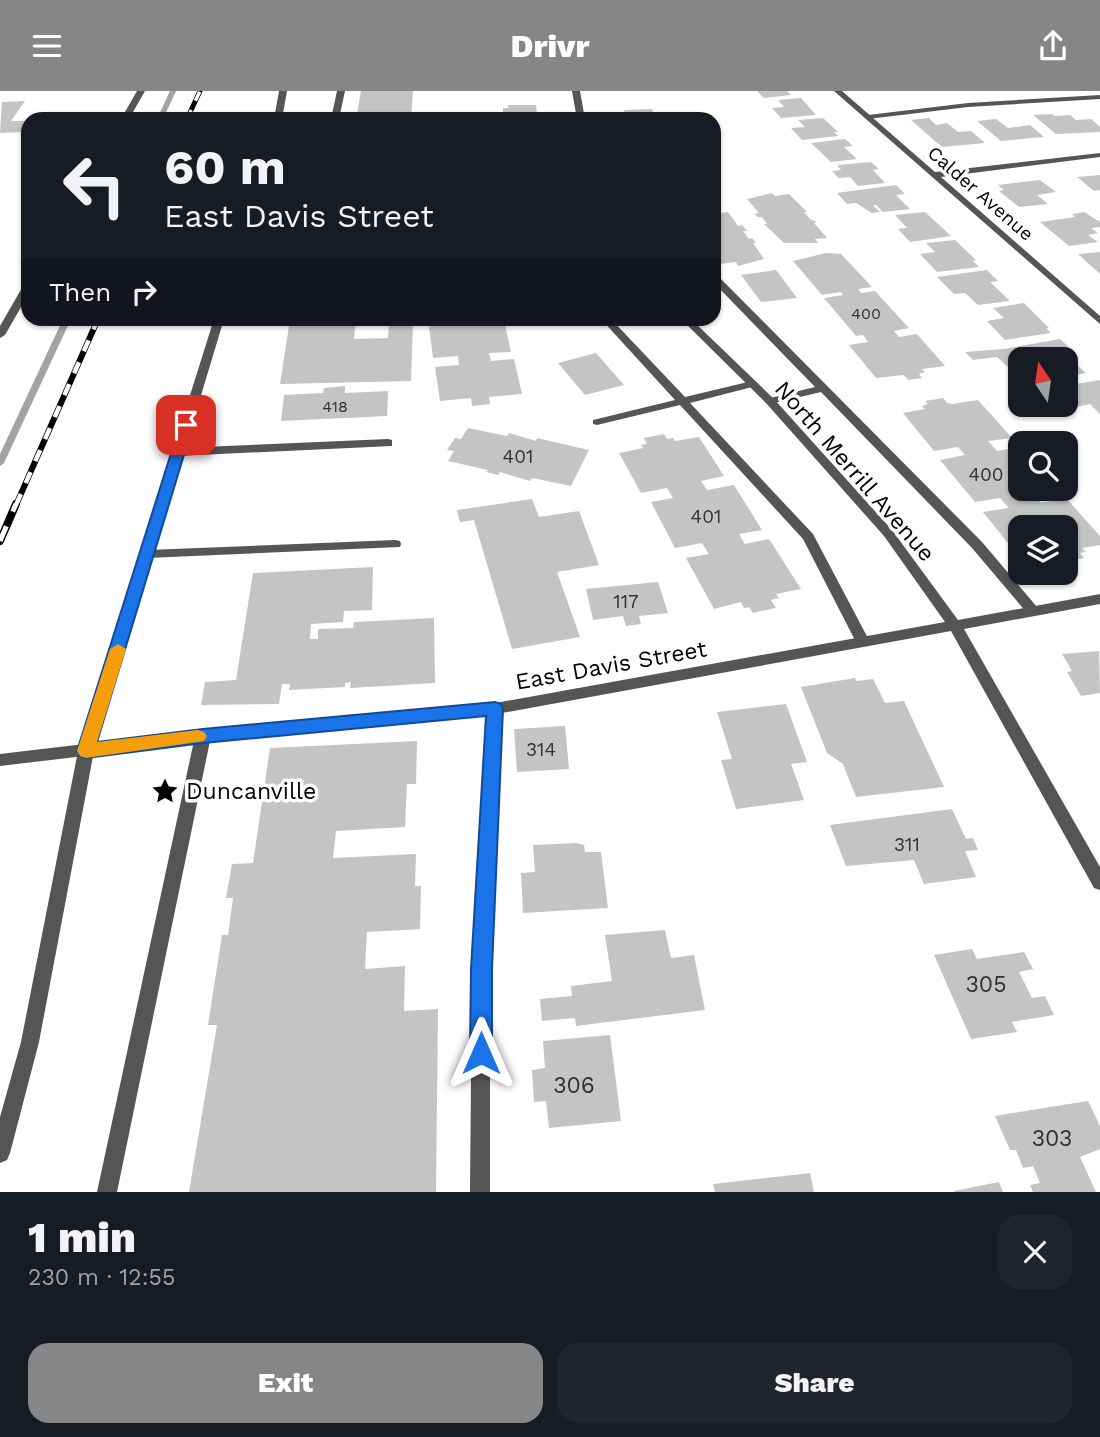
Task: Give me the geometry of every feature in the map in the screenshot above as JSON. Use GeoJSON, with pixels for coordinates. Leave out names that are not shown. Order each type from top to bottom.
{"type":"FeatureCollection","features":[{"type":"Feature","properties":{"kind":"street"},"geometry":{"type":"LineString","coordinates":[[129,112],[141,91]]}},
{"type":"Feature","properties":{"kind":"street"},"geometry":{"type":"LineString","coordinates":[[279,112],[283,91]]}},
{"type":"Feature","properties":{"kind":"street"},"geometry":{"type":"LineString","coordinates":[[336,112],[341,91]]}},
{"type":"Feature","properties":{"kind":"street"},"geometry":{"type":"LineString","coordinates":[[576,91],[580,112]]}},
{"type":"Feature","properties":{"kind":"street","name":"Calder Avenue"},"geometry":{"type":"LineString","coordinates":[[838,91],[1099,320]]}},
{"type":"Feature","properties":{"kind":"street"},"geometry":{"type":"LineString","coordinates":[[868,117],[968,105],[1100,97]]}},
{"type":"Feature","properties":{"kind":"street"},"geometry":{"type":"LineString","coordinates":[[933,175],[1100,155]]}},
{"type":"Feature","properties":{"kind":"street"},"geometry":{"type":"LineString","coordinates":[[721,284],[977,545],[1032,610]]}},
{"type":"Feature","properties":{"kind":"street"},"geometry":{"type":"LineString","coordinates":[[0,335],[21,298]]}},
{"type":"Feature","properties":{"kind":"street"},"geometry":{"type":"LineString","coordinates":[[0,1153],[30,1042],[86,751],[217,326]]}},
{"type":"Feature","properties":{"kind":"street"},"geometry":{"type":"LineString","coordinates":[[612,326],[808,537],[863,642]]}},
{"type":"Feature","properties":{"kind":"street","name":"North Merrill Avenue"},"geometry":{"type":"LineString","coordinates":[[692,326],[770,401],[888,533],[954,624],[1100,883]]}},
{"type":"Feature","properties":{"kind":"street"},"geometry":{"type":"LineString","coordinates":[[597,422],[752,384]]}},
{"type":"Feature","properties":{"kind":"street"},"geometry":{"type":"LineString","coordinates":[[770,401],[824,388]]}},
{"type":"Feature","properties":{"kind":"street"},"geometry":{"type":"LineString","coordinates":[[178,452],[388,443]]}},
{"type":"Feature","properties":{"kind":"street"},"geometry":{"type":"LineString","coordinates":[[148,554],[395,544]]}},
{"type":"Feature","properties":{"kind":"street","name":"East Davis Street"},"geometry":{"type":"LineString","coordinates":[[0,760],[203,736],[495,709],[1100,599]]}},
{"type":"Feature","properties":{"kind":"street"},"geometry":{"type":"LineString","coordinates":[[480,1192],[481,969],[495,709]]}},
{"type":"Feature","properties":{"kind":"street"},"geometry":{"type":"LineString","coordinates":[[107,1192],[203,736]]}},
{"type":"Feature","properties":{"kind":"building"},"geometry":{"type":"Polygon","coordinates":[[[361,91],[413,91],[412,112],[357,112],[361,91]]]}},
{"type":"Feature","properties":{"kind":"building"},"geometry":{"type":"Polygon","coordinates":[[[757,91],[787,91],[791,95],[764,98],[757,91]]]}},
{"type":"Feature","properties":{"kind":"building"},"geometry":{"type":"Polygon","coordinates":[[[801,98],[816,115],[781,118],[772,108],[784,107],[778,100],[801,98]]]}},
{"type":"Feature","properties":{"kind":"building"},"geometry":{"type":"Polygon","coordinates":[[[25,101],[11,121],[21,121],[21,132],[0,133],[2,102],[25,101]]]}},
{"type":"Feature","properties":{"kind":"building"},"geometry":{"type":"Polygon","coordinates":[[[508,105],[536,105],[537,112],[503,112],[503,108],[508,108],[508,105]]]}},
{"type":"Feature","properties":{"kind":"building"},"geometry":{"type":"Polygon","coordinates":[[[652,109],[653,112],[625,112],[624,110],[652,109]]]}},
{"type":"Feature","properties":{"kind":"building"},"geometry":{"type":"Polygon","coordinates":[[[1033,115],[1070,115],[1076,120],[1091,119],[1100,127],[1100,132],[1056,134],[1033,115]]]}},
{"type":"Feature","properties":{"kind":"building"},"geometry":{"type":"Polygon","coordinates":[[[823,118],[838,132],[834,132],[838,136],[802,140],[791,128],[805,127],[798,120],[823,118]]]}},
{"type":"Feature","properties":{"kind":"building"},"geometry":{"type":"Polygon","coordinates":[[[929,118],[936,125],[947,123],[958,132],[971,131],[985,143],[942,147],[911,120],[929,118]]]}},
{"type":"Feature","properties":{"kind":"building"},"geometry":{"type":"Polygon","coordinates":[[[996,119],[1008,128],[1030,125],[1044,137],[1001,141],[977,121],[996,119]]]}},
{"type":"Feature","properties":{"kind":"building"},"geometry":{"type":"Polygon","coordinates":[[[845,139],[853,146],[844,147],[857,159],[831,162],[811,143],[845,139]]]}},
{"type":"Feature","properties":{"kind":"building"},"geometry":{"type":"Polygon","coordinates":[[[871,162],[879,169],[873,170],[885,183],[858,186],[850,177],[839,178],[832,171],[841,170],[837,165],[871,162]]]}},
{"type":"Feature","properties":{"kind":"building"},"geometry":{"type":"Polygon","coordinates":[[[1100,175],[1100,190],[1094,191],[1077,177],[1100,175]]]}},
{"type":"Feature","properties":{"kind":"building"},"geometry":{"type":"Polygon","coordinates":[[[1040,180],[1056,192],[1037,195],[1048,204],[1019,207],[999,191],[1004,190],[998,185],[1040,180]]]}},
{"type":"Feature","properties":{"kind":"building"},"geometry":{"type":"Polygon","coordinates":[[[896,185],[905,194],[896,195],[910,209],[883,212],[873,205],[880,212],[872,213],[856,203],[847,204],[837,193],[896,185]]]}},
{"type":"Feature","properties":{"kind":"building"},"geometry":{"type":"Polygon","coordinates":[[[772,193],[775,196],[789,194],[807,212],[804,212],[810,219],[817,222],[814,223],[827,238],[815,239],[818,243],[784,243],[764,224],[767,224],[762,217],[754,214],[759,213],[747,199],[772,193]]]}},
{"type":"Feature","properties":{"kind":"building"},"geometry":{"type":"Polygon","coordinates":[[[728,212],[738,226],[742,225],[747,231],[743,231],[756,243],[753,243],[764,259],[738,266],[736,262],[721,264],[721,213],[728,212]]]}},
{"type":"Feature","properties":{"kind":"building"},"geometry":{"type":"Polygon","coordinates":[[[925,212],[951,236],[910,242],[898,229],[907,228],[895,215],[925,212]]]}},
{"type":"Feature","properties":{"kind":"building"},"geometry":{"type":"Polygon","coordinates":[[[1084,212],[1100,222],[1100,227],[1091,228],[1098,233],[1088,235],[1098,242],[1069,246],[1040,222],[1075,217],[1072,214],[1084,212]]]}},
{"type":"Feature","properties":{"kind":"building"},"geometry":{"type":"Polygon","coordinates":[[[955,240],[976,260],[973,261],[979,267],[937,272],[920,254],[935,252],[926,243],[955,240]]]}},
{"type":"Feature","properties":{"kind":"building"},"geometry":{"type":"Polygon","coordinates":[[[1100,252],[1100,274],[1078,254],[1100,252]]]}},
{"type":"Feature","properties":{"kind":"building"},"geometry":{"type":"Polygon","coordinates":[[[826,253],[841,254],[872,287],[858,289],[861,293],[875,291],[909,328],[894,331],[899,337],[917,334],[945,366],[922,369],[925,372],[919,374],[922,378],[908,380],[904,375],[876,378],[849,345],[868,342],[863,335],[856,336],[824,298],[843,295],[841,292],[822,295],[793,261],[826,253]]]}},
{"type":"Feature","properties":{"kind":"building"},"geometry":{"type":"Polygon","coordinates":[[[776,270],[797,298],[761,302],[741,275],[776,270]]]}},
{"type":"Feature","properties":{"kind":"building"},"geometry":{"type":"Polygon","coordinates":[[[987,270],[998,281],[990,282],[1010,301],[978,305],[965,293],[954,294],[937,277],[987,270]]]}},
{"type":"Feature","properties":{"kind":"building"},"geometry":{"type":"Polygon","coordinates":[[[1024,303],[1051,333],[1005,340],[987,321],[1004,318],[993,308],[1024,303]]]}},
{"type":"Feature","properties":{"kind":"building"},"geometry":{"type":"Polygon","coordinates":[[[289,326],[355,326],[354,339],[388,338],[389,326],[413,326],[411,381],[280,384],[289,326]]]}},
{"type":"Feature","properties":{"kind":"building"},"geometry":{"type":"Polygon","coordinates":[[[429,326],[505,326],[511,352],[489,353],[491,361],[514,359],[522,394],[489,397],[490,404],[472,406],[471,398],[440,401],[435,367],[459,365],[458,356],[433,358],[429,326]]]}},
{"type":"Feature","properties":{"kind":"building"},"geometry":{"type":"Polygon","coordinates":[[[1060,339],[1069,347],[1015,347],[1060,339]]]}},
{"type":"Feature","properties":{"kind":"building"},"geometry":{"type":"Polygon","coordinates":[[[1008,348],[1008,367],[997,357],[973,360],[965,352],[1008,348]]]}},
{"type":"Feature","properties":{"kind":"building"},"geometry":{"type":"Polygon","coordinates":[[[596,353],[624,385],[585,395],[558,363],[596,353]]]}},
{"type":"Feature","properties":{"kind":"building"},"geometry":{"type":"Polygon","coordinates":[[[1078,366],[1086,373],[1078,375],[1078,366]]]}},
{"type":"Feature","properties":{"kind":"building"},"geometry":{"type":"Polygon","coordinates":[[[1100,380],[1100,414],[1090,404],[1078,407],[1078,384],[1100,380]]]}},
{"type":"Feature","properties":{"kind":"building"},"geometry":{"type":"Polygon","coordinates":[[[345,386],[345,393],[388,391],[387,416],[281,421],[284,395],[323,393],[324,388],[345,386]]]}},
{"type":"Feature","properties":{"kind":"building"},"geometry":{"type":"Polygon","coordinates":[[[943,398],[952,404],[978,400],[1008,434],[1008,438],[988,441],[997,451],[1008,449],[1008,501],[1069,501],[1100,536],[1100,545],[1082,548],[1086,552],[1080,553],[1084,558],[1078,559],[1078,515],[1008,515],[1008,543],[983,512],[1009,508],[1000,498],[975,502],[940,460],[965,455],[958,447],[934,451],[903,413],[925,409],[922,406],[928,404],[925,401],[943,398]]]}},
{"type":"Feature","properties":{"kind":"building"},"geometry":{"type":"Polygon","coordinates":[[[468,428],[507,436],[509,433],[536,441],[537,438],[589,450],[571,486],[532,478],[530,481],[448,461],[454,451],[447,450],[455,438],[461,439],[468,428]]]}},
{"type":"Feature","properties":{"kind":"building"},"geometry":{"type":"Polygon","coordinates":[[[664,434],[667,439],[673,438],[675,441],[699,437],[724,476],[701,481],[707,490],[734,485],[762,530],[739,534],[745,544],[769,539],[801,589],[776,594],[779,598],[771,600],[776,608],[753,613],[749,607],[744,608],[741,602],[714,609],[686,558],[709,554],[702,543],[675,548],[651,502],[673,498],[667,488],[641,493],[619,453],[643,448],[641,445],[647,444],[644,438],[664,434]]]}},
{"type":"Feature","properties":{"kind":"building"},"geometry":{"type":"Polygon","coordinates":[[[532,499],[539,517],[579,511],[599,565],[557,572],[580,637],[512,649],[474,520],[460,522],[457,510],[532,499]]]}},
{"type":"Feature","properties":{"kind":"building"},"geometry":{"type":"Polygon","coordinates":[[[373,567],[372,610],[344,611],[343,622],[311,624],[310,639],[318,639],[318,629],[353,628],[354,622],[434,618],[435,683],[350,688],[351,682],[345,683],[345,687],[289,690],[290,684],[282,684],[279,704],[201,705],[205,682],[236,680],[253,573],[373,567]]]}},
{"type":"Feature","properties":{"kind":"building"},"geometry":{"type":"Polygon","coordinates":[[[658,582],[668,613],[639,616],[641,624],[626,626],[623,616],[593,620],[586,589],[658,582]]]}},
{"type":"Feature","properties":{"kind":"building"},"geometry":{"type":"Polygon","coordinates":[[[1099,651],[1100,693],[1081,696],[1067,672],[1072,671],[1062,654],[1099,651]]]}},
{"type":"Feature","properties":{"kind":"building"},"geometry":{"type":"Polygon","coordinates":[[[855,678],[856,681],[873,679],[885,703],[904,701],[944,787],[856,797],[843,764],[827,753],[801,687],[855,678]]]}},
{"type":"Feature","properties":{"kind":"building"},"geometry":{"type":"Polygon","coordinates":[[[786,704],[807,762],[791,764],[804,800],[736,809],[721,760],[732,759],[717,712],[786,704]]]}},
{"type":"Feature","properties":{"kind":"building"},"geometry":{"type":"Polygon","coordinates":[[[565,726],[569,769],[517,772],[514,729],[565,726]]]}},
{"type":"Feature","properties":{"kind":"building"},"geometry":{"type":"Polygon","coordinates":[[[417,741],[416,784],[407,784],[405,827],[336,831],[333,858],[416,854],[415,886],[421,886],[420,929],[367,932],[365,969],[405,966],[404,1011],[438,1009],[436,1192],[189,1192],[217,1025],[208,1025],[222,935],[228,935],[233,898],[226,898],[232,864],[253,863],[270,748],[417,741]]]}},
{"type":"Feature","properties":{"kind":"building"},"geometry":{"type":"Polygon","coordinates":[[[952,809],[966,839],[973,838],[978,850],[965,851],[976,877],[924,884],[914,860],[846,866],[830,825],[952,809]]]}},
{"type":"Feature","properties":{"kind":"building"},"geometry":{"type":"Polygon","coordinates":[[[533,845],[584,845],[585,852],[601,852],[608,908],[523,913],[521,873],[535,872],[533,845]]]}},
{"type":"Feature","properties":{"kind":"building"},"geometry":{"type":"Polygon","coordinates":[[[665,930],[671,958],[694,955],[705,1010],[576,1026],[575,1018],[542,1021],[540,999],[572,996],[571,986],[612,981],[605,935],[665,930]]]}},
{"type":"Feature","properties":{"kind":"building"},"geometry":{"type":"Polygon","coordinates":[[[972,949],[977,959],[1024,952],[1033,969],[1019,972],[1032,998],[1045,996],[1054,1015],[1012,1022],[1017,1032],[971,1039],[934,955],[972,949]]]}},
{"type":"Feature","properties":{"kind":"building"},"geometry":{"type":"Polygon","coordinates":[[[610,1035],[621,1121],[549,1128],[546,1101],[534,1102],[532,1070],[545,1068],[543,1041],[610,1035]]]}},
{"type":"Feature","properties":{"kind":"building"},"geometry":{"type":"Polygon","coordinates":[[[1088,1101],[1100,1126],[1100,1149],[1080,1157],[1096,1192],[1033,1192],[1030,1185],[1040,1183],[1033,1166],[1023,1168],[1016,1150],[1010,1150],[995,1116],[1088,1101]]]}},
{"type":"Feature","properties":{"kind":"building"},"geometry":{"type":"Polygon","coordinates":[[[810,1173],[814,1192],[715,1192],[713,1184],[810,1173]]]}},
{"type":"Feature","properties":{"kind":"building"},"geometry":{"type":"Polygon","coordinates":[[[999,1182],[1003,1192],[954,1192],[954,1191],[999,1182]]]}},
{"type":"Feature","properties":{"kind":"waterway"},"geometry":{"type":"LineString","coordinates":[[163,112],[173,91]]}},
{"type":"Feature","properties":{"kind":"waterway"},"geometry":{"type":"LineString","coordinates":[[0,463],[64,326]]}},
{"type":"Feature","properties":{"kind":"railway"},"geometry":{"type":"LineString","coordinates":[[190,112],[200,91]]}},
{"type":"Feature","properties":{"kind":"railway"},"geometry":{"type":"LineString","coordinates":[[16,505],[95,326]]}},
{"type":"Feature","properties":{"kind":"railway"},"geometry":{"type":"LineString","coordinates":[[0,541],[16,504]]}},
{"type":"Feature","properties":{"kind":"slow traffic"},"geometry":{"type":"LineString","coordinates":[[118,649],[86,751],[198,736]]}},
{"type":"Feature","properties":{"kind":"place","name":"Duncanville"},"geometry":{"type":"Point","coordinates":[165,791]}},
{"type":"Feature","properties":{"kind":"route"},"geometry":{"type":"LineString","coordinates":[[186,425],[86,751],[203,736],[495,709],[481,969],[481,1053]]}}]}
